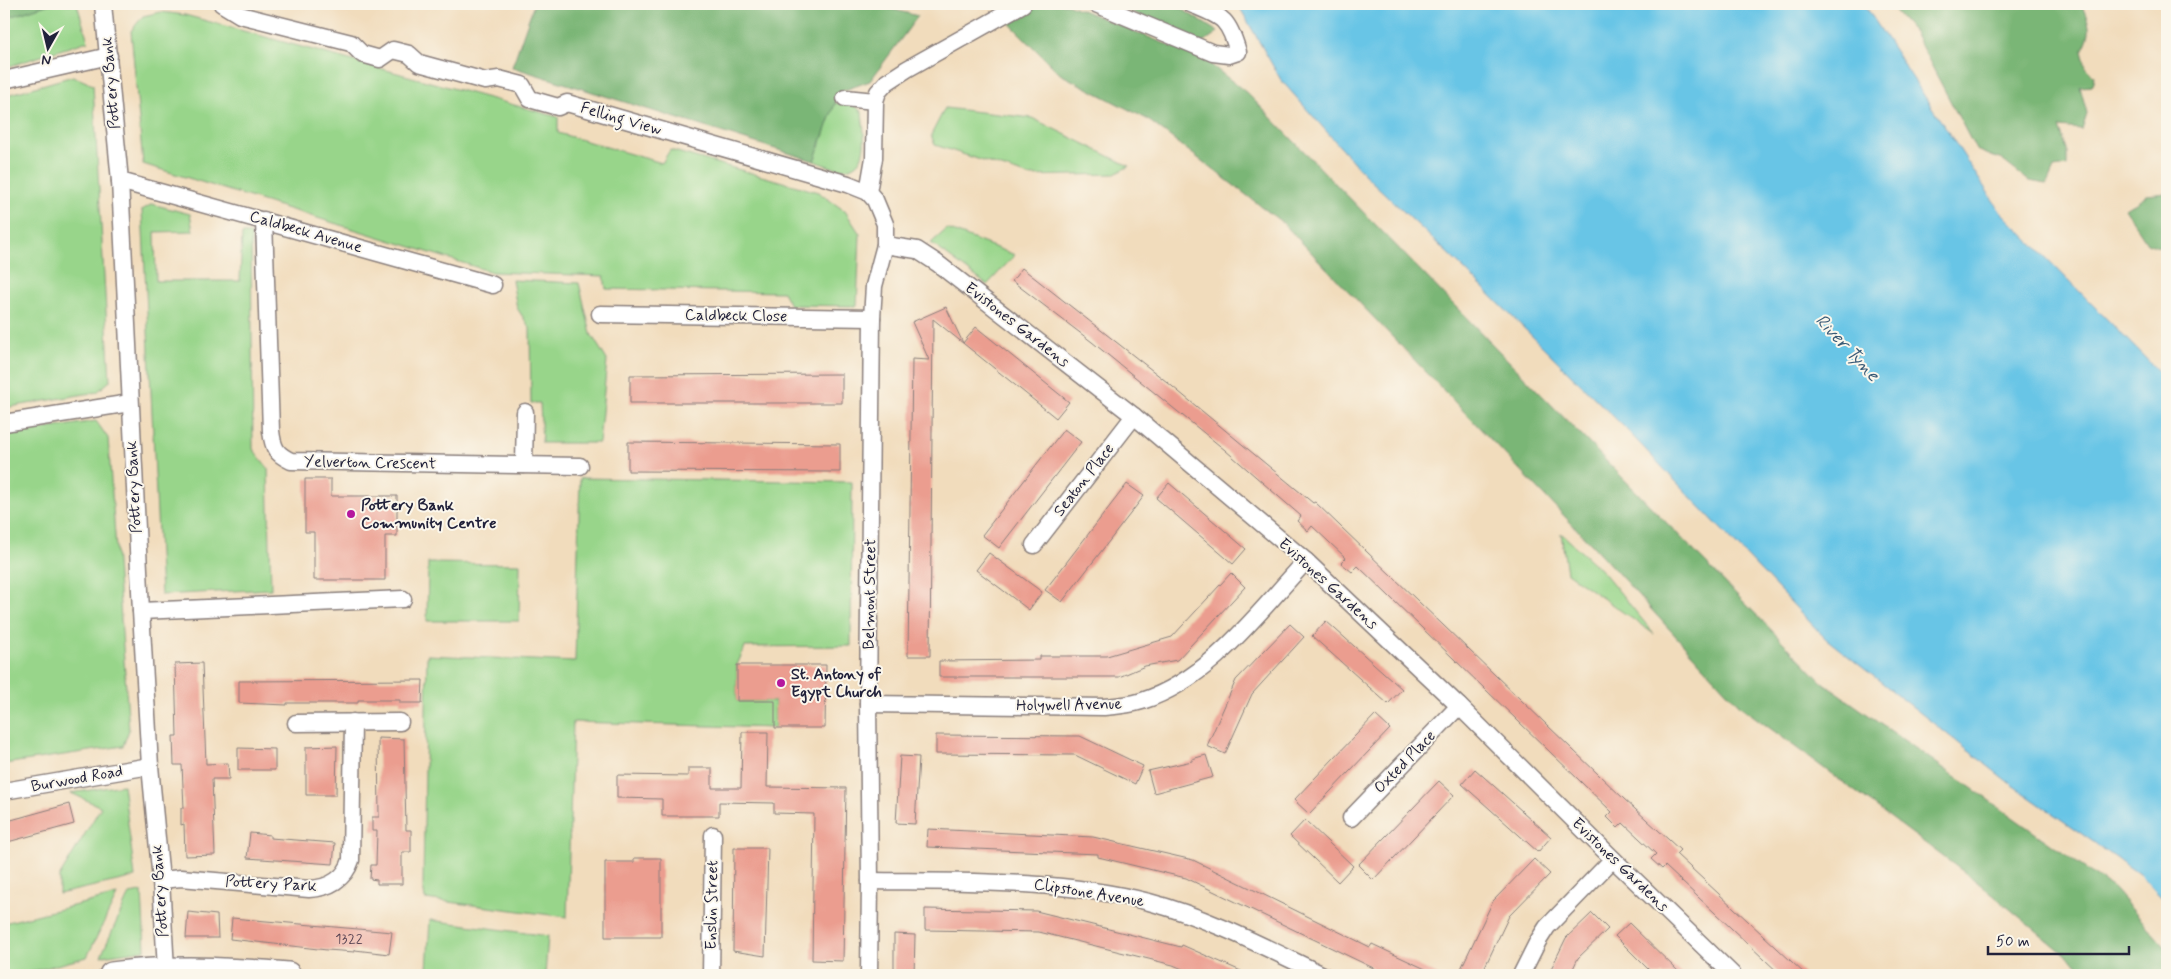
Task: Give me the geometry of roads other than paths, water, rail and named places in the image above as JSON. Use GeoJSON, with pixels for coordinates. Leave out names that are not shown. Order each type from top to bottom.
{"type":"FeatureCollection","features":[{"type":"Feature","properties":{"kind":"main road"},"geometry":{"type":"LineString","coordinates":[[112,975],[166,970],[223,970],[288,975]]}},
{"type":"Feature","properties":{"kind":"street","name":"Pottery Bank"},"geometry":{"type":"LineString","coordinates":[[103,4],[120,181],[150,766],[166,970]]}},
{"type":"Feature","properties":{"kind":"street","name":"Felling View"},"geometry":{"type":"LineString","coordinates":[[222,4],[240,15],[351,43],[362,54],[380,59],[393,50],[409,54],[419,63],[485,81],[499,79],[522,85],[530,99],[558,107],[567,103],[848,184],[868,192]]}},
{"type":"Feature","properties":{"kind":"street"},"geometry":{"type":"LineString","coordinates":[[885,245],[885,224],[880,211],[868,192],[874,158],[875,101],[878,92],[887,82],[900,73],[1023,4]]}},
{"type":"Feature","properties":{"kind":"street"},"geometry":{"type":"LineString","coordinates":[[1096,4],[1213,54],[1238,52],[1228,24],[1216,14],[1191,4]]}},
{"type":"Feature","properties":{"kind":"street"},"geometry":{"type":"LineString","coordinates":[[4,80],[109,56]]}},
{"type":"Feature","properties":{"kind":"street"},"geometry":{"type":"LineString","coordinates":[[845,98],[875,101]]}},
{"type":"Feature","properties":{"kind":"street","name":"Caldbeck Avenue"},"geometry":{"type":"LineString","coordinates":[[120,181],[493,284]]}},
{"type":"Feature","properties":{"kind":"street","name":"Yelverton Crescent"},"geometry":{"type":"LineString","coordinates":[[264,220],[271,432],[276,452],[291,461],[580,466]]}},
{"type":"Feature","properties":{"kind":"street","name":"Belmont Street"},"geometry":{"type":"LineString","coordinates":[[869,975],[868,704],[872,318],[874,286],[885,245]]}},
{"type":"Feature","properties":{"kind":"street","name":"Evistones Gardens"},"geometry":{"type":"LineString","coordinates":[[885,245],[917,250],[937,263],[1134,416],[1306,561],[1459,706],[1612,859],[1733,975]]}},
{"type":"Feature","properties":{"kind":"street","name":"Caldbeck Close"},"geometry":{"type":"LineString","coordinates":[[600,314],[872,318]]}},
{"type":"Feature","properties":{"kind":"street"},"geometry":{"type":"LineString","coordinates":[[4,423],[130,404]]}},
{"type":"Feature","properties":{"kind":"street"},"geometry":{"type":"LineString","coordinates":[[524,464],[525,412]]}},
{"type":"Feature","properties":{"kind":"street","name":"Seaton Place"},"geometry":{"type":"LineString","coordinates":[[1034,545],[1134,416]]}},
{"type":"Feature","properties":{"kind":"street","name":"Holywell Avenue"},"geometry":{"type":"LineString","coordinates":[[868,704],[1104,707],[1141,702],[1181,684],[1209,663],[1306,561]]}},
{"type":"Feature","properties":{"kind":"street"},"geometry":{"type":"LineString","coordinates":[[141,611],[403,599]]}},
{"type":"Feature","properties":{"kind":"street","name":"Oxted Place"},"geometry":{"type":"LineString","coordinates":[[1351,818],[1459,706]]}},
{"type":"Feature","properties":{"kind":"street","name":"Pottery Park"},"geometry":{"type":"LineString","coordinates":[[160,880],[182,878],[310,889],[320,888],[337,880],[348,868],[351,860],[353,722]]}},
{"type":"Feature","properties":{"kind":"street"},"geometry":{"type":"LineString","coordinates":[[296,724],[400,722]]}},
{"type":"Feature","properties":{"kind":"street","name":"Burwood Road"},"geometry":{"type":"LineString","coordinates":[[4,791],[150,766]]}},
{"type":"Feature","properties":{"kind":"street","name":"Enslin Street"},"geometry":{"type":"LineString","coordinates":[[711,975],[713,835]]}},
{"type":"Feature","properties":{"kind":"street"},"geometry":{"type":"LineString","coordinates":[[1521,975],[1538,941],[1548,927],[1612,859]]}},
{"type":"Feature","properties":{"kind":"street","name":"Clipstone Avenue"},"geometry":{"type":"LineString","coordinates":[[870,881],[1029,883],[1116,894],[1150,902],[1215,924],[1323,975]]}},
{"type":"Feature","properties":{"kind":"water","name":"River Tyne"},"geometry":{"type":"Polygon","coordinates":[[[1230,4],[1864,4],[2000,211],[2167,380],[2167,903],[2139,874],[2012,785],[1825,638],[1624,427],[1460,265],[1365,175],[1281,80],[1240,8],[1230,4]]]}},
{"type":"Feature","properties":{"kind":"place","name":"Pottery Bank Community Centre"},"geometry":{"type":"Point","coordinates":[351,514]}},
{"type":"Feature","properties":{"kind":"place","name":"St. Antony of Egypt Church"},"geometry":{"type":"Point","coordinates":[781,683]}}]}
